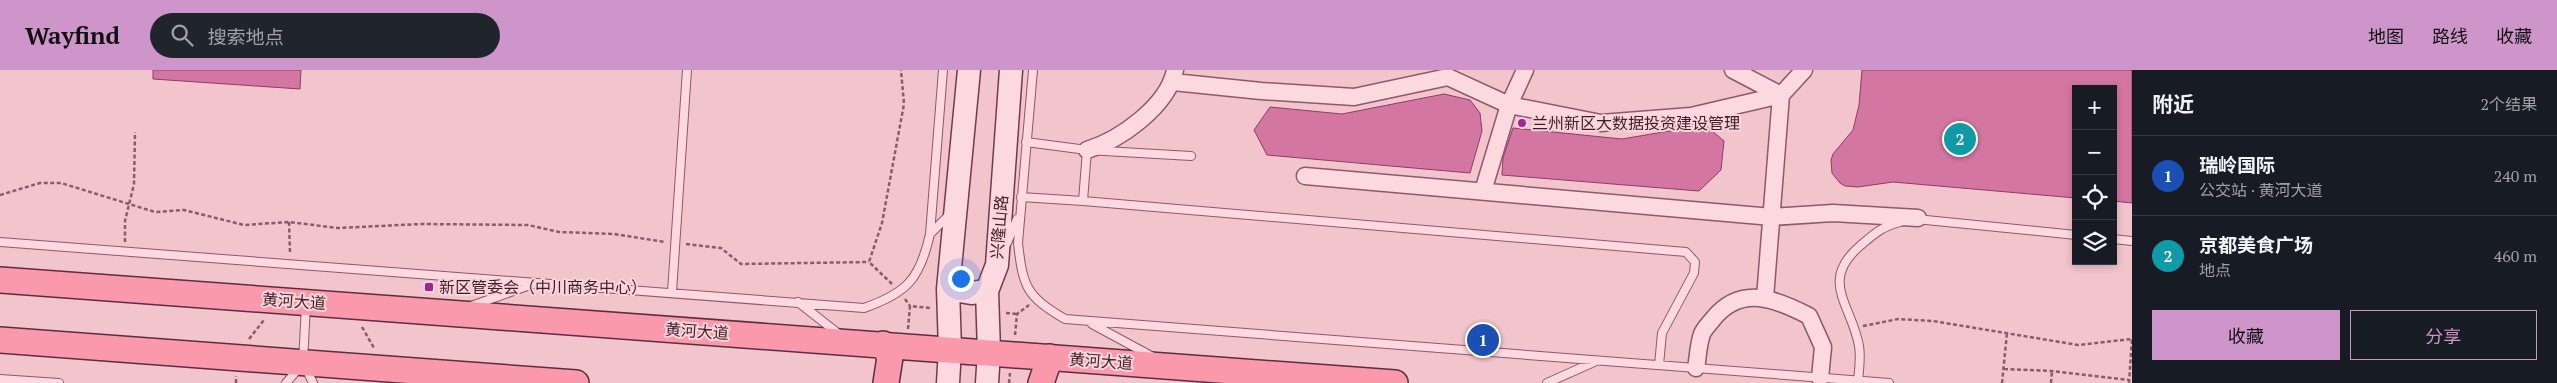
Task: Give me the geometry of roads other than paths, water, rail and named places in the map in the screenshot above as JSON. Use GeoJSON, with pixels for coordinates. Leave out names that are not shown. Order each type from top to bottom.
{"type":"FeatureCollection","features":[{"type":"Feature","properties":{"kind":"main road","name":"黄河大道"},"geometry":{"type":"LineString","coordinates":[[0,280],[1395,383]]}},
{"type":"Feature","properties":{"kind":"main road"},"geometry":{"type":"LineString","coordinates":[[0,340],[236,357],[308,373],[576,383]]}},
{"type":"Feature","properties":{"kind":"main road"},"geometry":{"type":"LineString","coordinates":[[883,344],[890,357],[886,383]]}},
{"type":"Feature","properties":{"kind":"main road"},"geometry":{"type":"LineString","coordinates":[[1041,383],[1050,357]]}},
{"type":"Feature","properties":{"kind":"street"},"geometry":{"type":"LineString","coordinates":[[948,383],[950,349],[948,289],[957,208],[968,70]]}},
{"type":"Feature","properties":{"kind":"street","name":"兴隆山路"},"geometry":{"type":"LineString","coordinates":[[987,383],[989,352],[987,290],[996,265],[1012,70]]}},
{"type":"Feature","properties":{"kind":"street"},"geometry":{"type":"LineString","coordinates":[[1483,191],[1509,105],[1524,70]]}},
{"type":"Feature","properties":{"kind":"street"},"geometry":{"type":"LineString","coordinates":[[1733,70],[1781,95]]}},
{"type":"Feature","properties":{"kind":"street"},"geometry":{"type":"LineString","coordinates":[[1086,150],[1106,145],[1143,120],[1174,76],[1261,91],[1354,97],[1448,77],[1509,105],[1601,123],[1691,116],[1781,95],[1804,70]]}},
{"type":"Feature","properties":{"kind":"street"},"geometry":{"type":"LineString","coordinates":[[1765,298],[1781,95]]}},
{"type":"Feature","properties":{"kind":"street"},"geometry":{"type":"LineString","coordinates":[[1305,176],[1772,217],[1833,213],[1918,218]]}},
{"type":"Feature","properties":{"kind":"street"},"geometry":{"type":"LineString","coordinates":[[948,289],[971,293],[987,290]]}},
{"type":"Feature","properties":{"kind":"street"},"geometry":{"type":"LineString","coordinates":[[1696,368],[1702,333],[1721,309],[1740,299],[1765,298],[1782,302],[1809,316],[1823,348],[1820,378]]}},
{"type":"Feature","properties":{"kind":"lane"},"geometry":{"type":"LineString","coordinates":[[672,292],[687,70]]}},
{"type":"Feature","properties":{"kind":"lane"},"geometry":{"type":"LineString","coordinates":[[0,242],[672,292],[797,302],[837,308],[864,308],[889,299],[910,283],[924,260],[930,234],[943,70]]}},
{"type":"Feature","properties":{"kind":"lane"},"geometry":{"type":"LineString","coordinates":[[1033,70],[1018,242],[1026,287],[1042,305],[1065,319],[1090,323],[1889,383]]}},
{"type":"Feature","properties":{"kind":"lane"},"geometry":{"type":"LineString","coordinates":[[1026,142],[1086,150],[1127,150],[1192,156]]}},
{"type":"Feature","properties":{"kind":"lane"},"geometry":{"type":"LineString","coordinates":[[1082,201],[1086,150]]}},
{"type":"Feature","properties":{"kind":"lane"},"geometry":{"type":"LineString","coordinates":[[1021,198],[1082,201],[1686,252],[1695,262],[1694,273],[1662,333],[1659,366]]}},
{"type":"Feature","properties":{"kind":"lane"},"geometry":{"type":"LineString","coordinates":[[930,234],[957,208]]}},
{"type":"Feature","properties":{"kind":"lane"},"geometry":{"type":"LineString","coordinates":[[996,265],[1020,214]]}},
{"type":"Feature","properties":{"kind":"lane"},"geometry":{"type":"LineString","coordinates":[[1858,381],[1859,346],[1840,284],[1840,270],[1856,250],[1883,226],[1918,218],[2072,235]]}},
{"type":"Feature","properties":{"kind":"lane"},"geometry":{"type":"LineString","coordinates":[[2117,239],[2132,241]]}},
{"type":"Feature","properties":{"kind":"lane"},"geometry":{"type":"LineString","coordinates":[[454,313],[537,282]]}},
{"type":"Feature","properties":{"kind":"lane"},"geometry":{"type":"LineString","coordinates":[[286,383],[308,373],[306,302]]}},
{"type":"Feature","properties":{"kind":"lane"},"geometry":{"type":"LineString","coordinates":[[797,302],[850,342]]}},
{"type":"Feature","properties":{"kind":"lane"},"geometry":{"type":"LineString","coordinates":[[1090,323],[1170,366]]}},
{"type":"Feature","properties":{"kind":"lane"},"geometry":{"type":"LineString","coordinates":[[1547,383],[1596,361]]}},
{"type":"Feature","properties":{"kind":"lane"},"geometry":{"type":"LineString","coordinates":[[0,379],[59,383]]}},
{"type":"Feature","properties":{"kind":"place","name":"兰州新区大数据投资建设管理"},"geometry":{"type":"Point","coordinates":[1522,123]}},
{"type":"Feature","properties":{"kind":"place","name":"京都美食广场"},"geometry":{"type":"Point","coordinates":[1960,139]}},
{"type":"Feature","properties":{"kind":"place","name":"新区管委会（中川商务中心）"},"geometry":{"type":"Point","coordinates":[429,287]}},
{"type":"Feature","properties":{"kind":"place","name":"瑞岭国际"},"geometry":{"type":"Point","coordinates":[1483,340]}}]}
